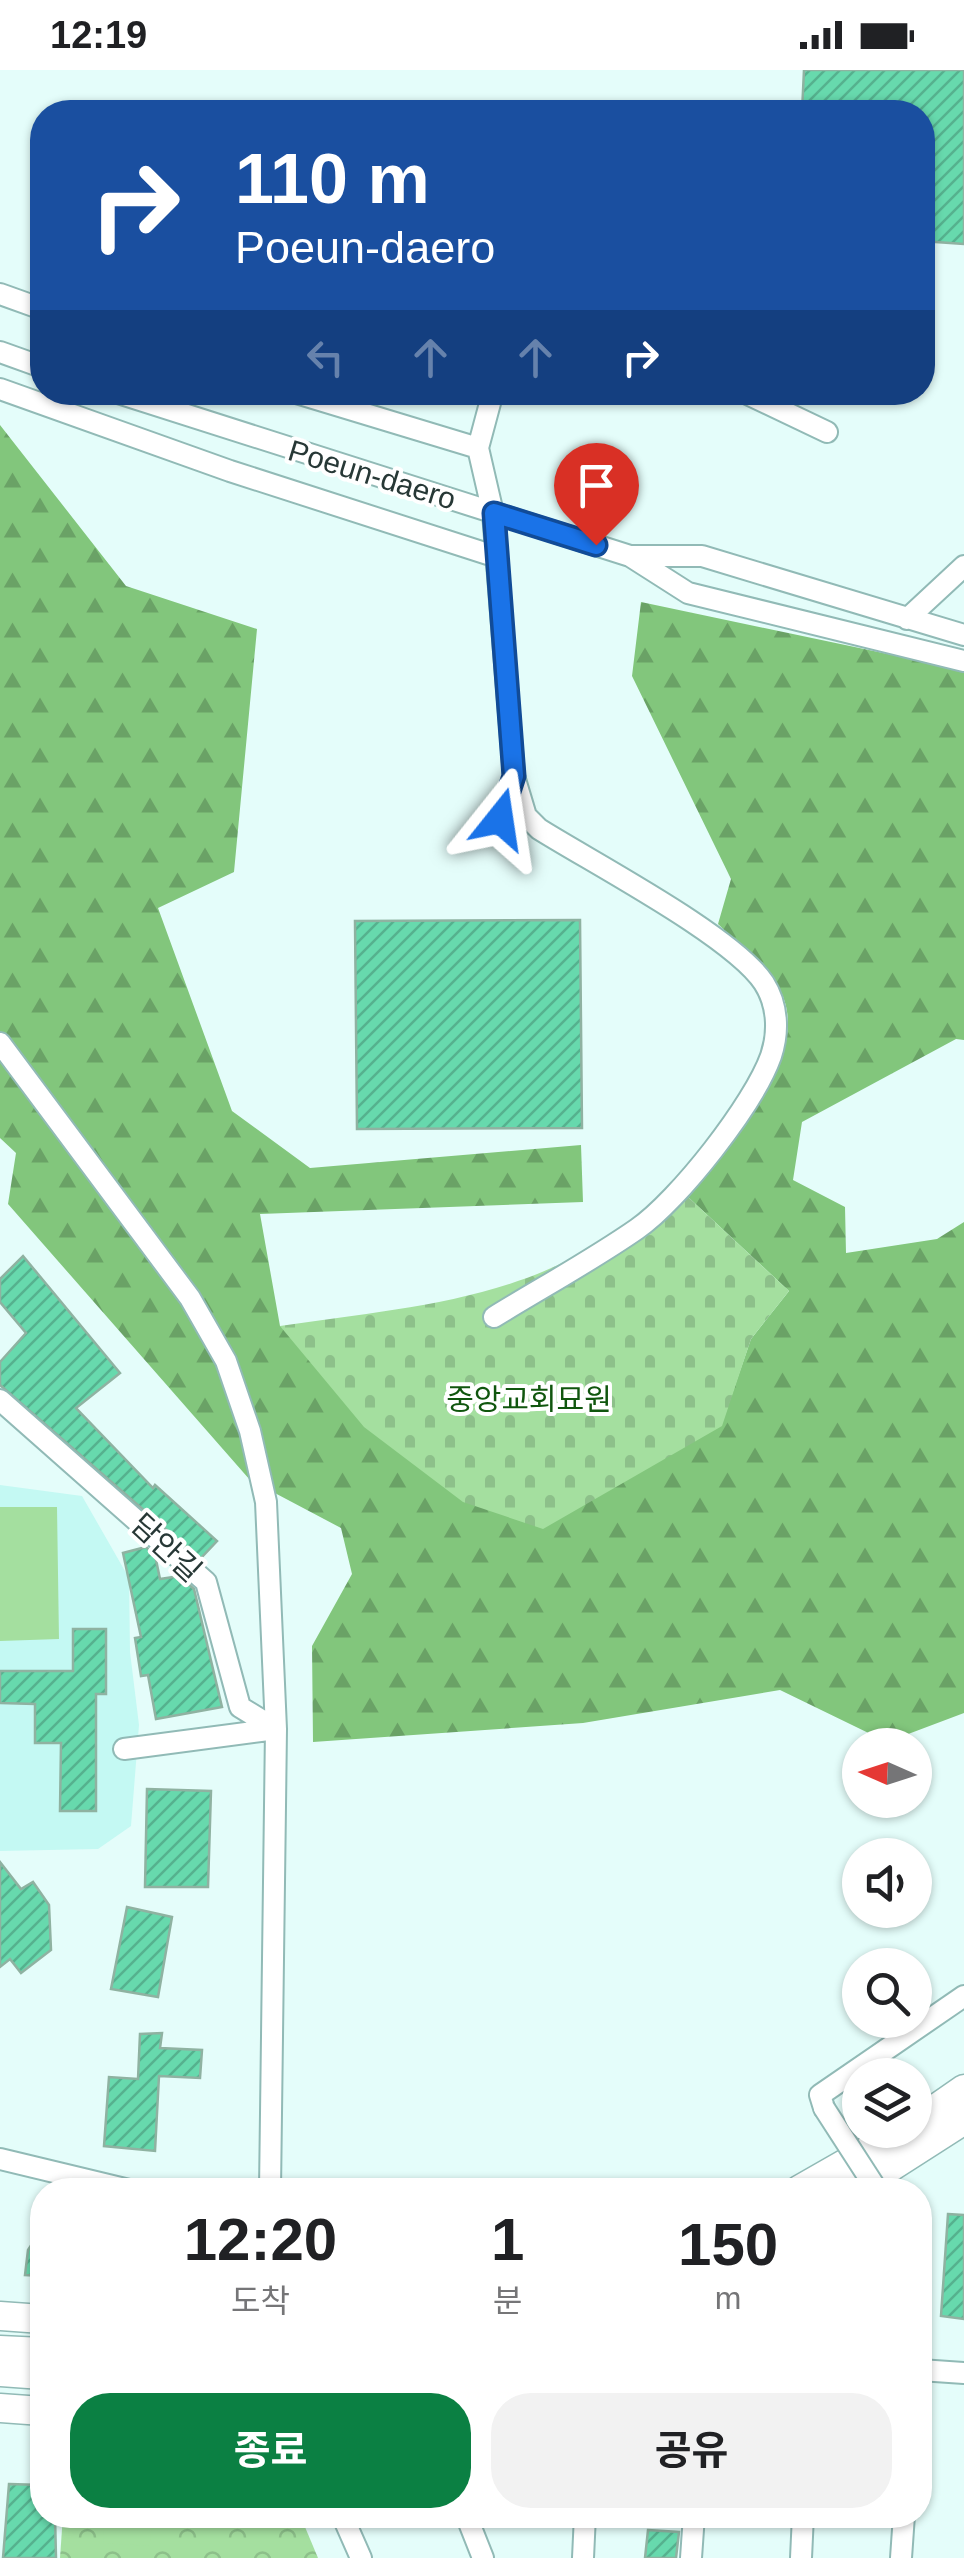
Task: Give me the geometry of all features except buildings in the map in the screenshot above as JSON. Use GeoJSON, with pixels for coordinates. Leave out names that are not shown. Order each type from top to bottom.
{"type":"FeatureCollection","features":[{"type":"Feature","properties":{"kind":"highway"},"geometry":{"type":"LineString","coordinates":[[932,2111],[964,2089]]}},
{"type":"Feature","properties":{"kind":"highway"},"geometry":{"type":"LineString","coordinates":[[874,2178],[964,2120]]}},
{"type":"Feature","properties":{"kind":"highway"},"geometry":{"type":"LineString","coordinates":[[818,2178],[872,2148]]}},
{"type":"Feature","properties":{"kind":"highway"},"geometry":{"type":"LineString","coordinates":[[0,2316],[30,2318]]}},
{"type":"Feature","properties":{"kind":"highway"},"geometry":{"type":"LineString","coordinates":[[0,2350],[30,2351]]}},
{"type":"Feature","properties":{"kind":"highway"},"geometry":{"type":"LineString","coordinates":[[0,2372],[30,2374]]}},
{"type":"Feature","properties":{"kind":"highway"},"geometry":{"type":"LineString","coordinates":[[0,2408],[30,2411]]}},
{"type":"Feature","properties":{"kind":"street"},"geometry":{"type":"LineString","coordinates":[[0,294],[30,305]]}},
{"type":"Feature","properties":{"kind":"street"},"geometry":{"type":"LineString","coordinates":[[0,352],[30,363]]}},
{"type":"Feature","properties":{"kind":"street"},"geometry":{"type":"LineString","coordinates":[[0,388],[30,399]]}},
{"type":"Feature","properties":{"kind":"street"},"geometry":{"type":"LineString","coordinates":[[47,405],[230,471],[498,557]]}},
{"type":"Feature","properties":{"kind":"street","name":"Poeun-daero"},"geometry":{"type":"LineString","coordinates":[[157,405],[630,556],[688,593],[964,661]]}},
{"type":"Feature","properties":{"kind":"street"},"geometry":{"type":"LineString","coordinates":[[336,405],[478,448]]}},
{"type":"Feature","properties":{"kind":"street"},"geometry":{"type":"LineString","coordinates":[[490,405],[478,448],[494,513],[514,776],[526,816],[539,829],[738,953],[764,983],[776,1024],[763,1075],[736,1119],[663,1208],[638,1229],[494,1317]]}},
{"type":"Feature","properties":{"kind":"street"},"geometry":{"type":"LineString","coordinates":[[770,405],[827,432]]}},
{"type":"Feature","properties":{"kind":"street","name":"Poeun-daero"},"geometry":{"type":"LineString","coordinates":[[630,556],[702,556],[964,635]]}},
{"type":"Feature","properties":{"kind":"street"},"geometry":{"type":"LineString","coordinates":[[907,619],[964,566]]}},
{"type":"Feature","properties":{"kind":"street"},"geometry":{"type":"LineString","coordinates":[[500,819],[514,776]]}},
{"type":"Feature","properties":{"kind":"street"},"geometry":{"type":"LineString","coordinates":[[0,1043],[190,1298],[226,1361],[250,1431],[266,1502],[276,1729],[270,2178]]}},
{"type":"Feature","properties":{"kind":"street","name":"담안길"},"geometry":{"type":"LineString","coordinates":[[0,1400],[206,1582],[240,1707],[276,1729]]}},
{"type":"Feature","properties":{"kind":"street"},"geometry":{"type":"LineString","coordinates":[[124,1749],[276,1729]]}},
{"type":"Feature","properties":{"kind":"street"},"geometry":{"type":"LineString","coordinates":[[869,2178],[824,2108],[820,2095],[964,1996]]}},
{"type":"Feature","properties":{"kind":"street"},"geometry":{"type":"LineString","coordinates":[[0,2159],[79,2178]]}},
{"type":"Feature","properties":{"kind":"street"},"geometry":{"type":"LineString","coordinates":[[932,2371],[964,2373]]}},
{"type":"Feature","properties":{"kind":"street"},"geometry":{"type":"LineString","coordinates":[[348,2528],[361,2558]]}},
{"type":"Feature","properties":{"kind":"street"},"geometry":{"type":"LineString","coordinates":[[471,2528],[483,2558]]}},
{"type":"Feature","properties":{"kind":"street"},"geometry":{"type":"LineString","coordinates":[[583,2558],[584,2528]]}},
{"type":"Feature","properties":{"kind":"street"},"geometry":{"type":"LineString","coordinates":[[691,2558],[693,2528]]}},
{"type":"Feature","properties":{"kind":"street"},"geometry":{"type":"LineString","coordinates":[[800,2558],[802,2528]]}},
{"type":"Feature","properties":{"kind":"street"},"geometry":{"type":"LineString","coordinates":[[901,2558],[903,2528]]}},
{"type":"Feature","properties":{"kind":"shaded area"},"geometry":{"type":"Polygon","coordinates":[[[0,1485],[82,1496],[129,1578],[130,1652],[139,1725],[131,1826],[98,1849],[0,1851],[0,1485]]]}},
{"type":"Feature","properties":{"kind":"green space"},"geometry":{"type":"Polygon","coordinates":[[[0,425],[126,586],[257,629],[234,872],[158,908],[232,1111],[310,1168],[581,1145],[583,1202],[260,1214],[280,1326],[721,1426],[751,1339],[789,1291],[687,1196],[762,1096],[786,1039],[787,1011],[771,977],[718,924],[731,879],[632,676],[641,602],[964,670],[964,1040],[956,1039],[802,1122],[793,1180],[845,1207],[846,1253],[937,1239],[964,1222],[964,1713],[924,1728],[858,1728],[780,1690],[583,1723],[313,1742],[312,1646],[352,1574],[341,1528],[250,1480],[8,1204],[16,1153],[0,1138],[0,425]]]}},
{"type":"Feature","properties":{"kind":"green space","name":"중앙교회묘원"},"geometry":{"type":"Polygon","coordinates":[[[687,1196],[789,1291],[751,1339],[722,1426],[543,1529],[463,1502],[364,1427],[280,1326],[421,1305],[525,1279],[687,1196]]]}},
{"type":"Feature","properties":{"kind":"green space"},"geometry":{"type":"Polygon","coordinates":[[[0,1507],[57,1507],[59,1639],[0,1641],[0,1507]]]}},
{"type":"Feature","properties":{"kind":"green space"},"geometry":{"type":"Polygon","coordinates":[[[62,2528],[305,2528],[318,2558],[60,2558],[62,2528]]]}},
{"type":"Feature","properties":{"kind":"green space"},"geometry":{"type":"Polygon","coordinates":[[[104,2528],[151,2528],[150,2546],[103,2543],[104,2528]]]}},
{"type":"Feature","properties":{"kind":"route"},"geometry":{"type":"LineString","coordinates":[[500,819],[514,776],[494,513],[596,545]]}}]}
